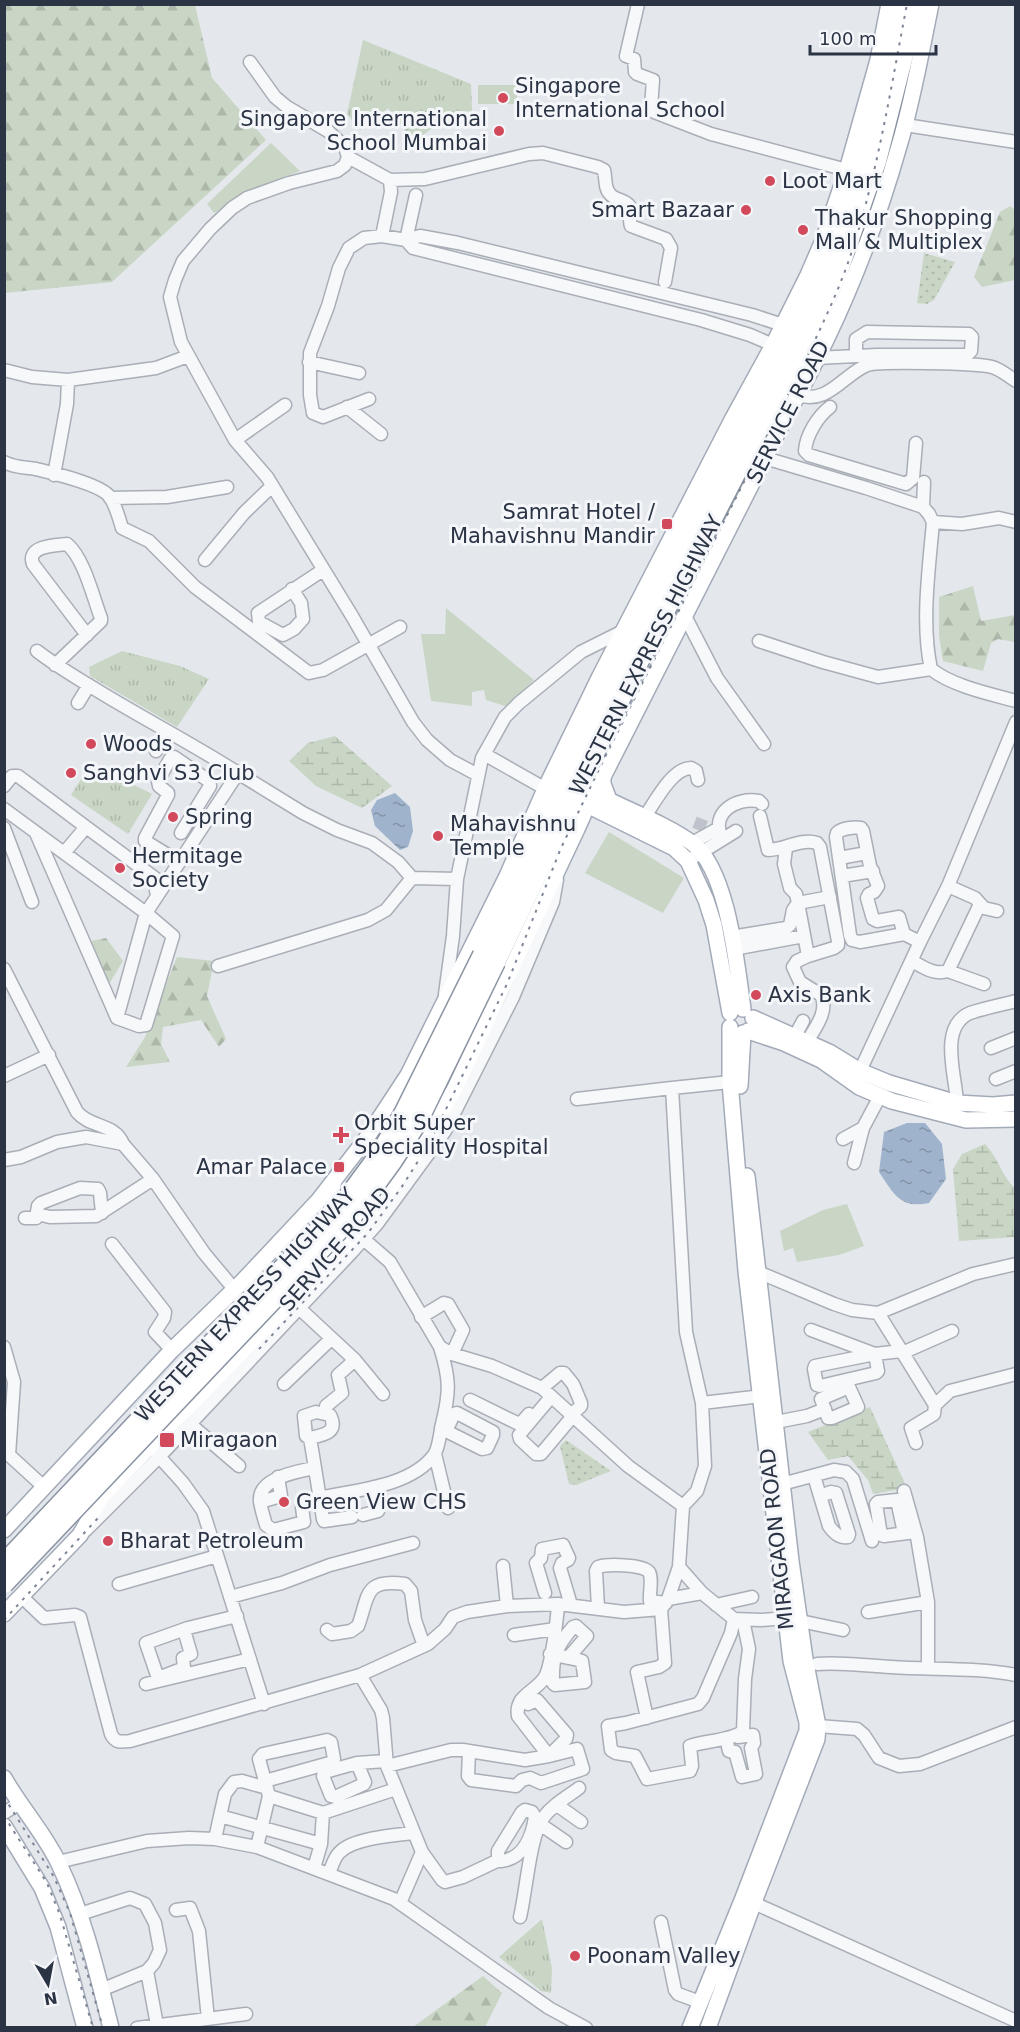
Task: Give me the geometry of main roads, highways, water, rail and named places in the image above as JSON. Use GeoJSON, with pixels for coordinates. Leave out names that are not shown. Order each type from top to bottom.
{"type":"FeatureCollection","features":[{"type":"Feature","properties":{"kind":"highway","name":"WESTERN EXPRESS HIGHWAY"},"geometry":{"type":"LineString","coordinates":[[4,1584],[353,1216],[418,1122],[489,959],[566,797],[619,666],[749,452],[780,348],[845,219],[888,68],[901,4]]}},
{"type":"Feature","properties":{"kind":"highway","name":"WESTERN EXPRESS HIGHWAY"},"geometry":{"type":"LineString","coordinates":[[566,797],[589,781],[629,682],[807,345],[853,232],[877,160],[917,4]]}},
{"type":"Feature","properties":{"kind":"highway","name":"WESTERN EXPRESS HIGHWAY"},"geometry":{"type":"LineString","coordinates":[[4,1563],[341,1206],[380,1153],[489,959]]}},
{"type":"Feature","properties":{"kind":"main road"},"geometry":{"type":"LineString","coordinates":[[791,328],[847,168],[878,60],[889,4]]}},
{"type":"Feature","properties":{"kind":"main road","name":"SERVICE ROAD"},"geometry":{"type":"LineString","coordinates":[[609,800],[603,777],[685,616],[749,452],[798,394],[852,284],[905,125],[931,4]]}},
{"type":"Feature","properties":{"kind":"main road"},"geometry":{"type":"LineString","coordinates":[[4,1530],[172,1350],[299,1222],[335,1181],[366,1139],[408,1075],[507,876],[566,797],[623,631],[733,418],[780,348]]}},
{"type":"Feature","properties":{"kind":"main road"},"geometry":{"type":"LineString","coordinates":[[589,781],[609,800],[693,845]]}},
{"type":"Feature","properties":{"kind":"main road","name":"SERVICE ROAD"},"geometry":{"type":"LineString","coordinates":[[4,1614],[80,1535],[102,1496],[154,1452],[360,1235],[419,1151],[470,1070],[558,872],[566,797]]}},
{"type":"Feature","properties":{"kind":"main road","name":"MIRAGAON ROAD"},"geometry":{"type":"LineString","coordinates":[[566,797],[674,848],[693,845]]}},
{"type":"Feature","properties":{"kind":"main road","name":"MIRAGAON ROAD"},"geometry":{"type":"LineString","coordinates":[[693,845],[716,879],[733,943],[741,1022],[739,1078],[752,1271]]}},
{"type":"Feature","properties":{"kind":"main road","name":"MIRAGAON ROAD"},"geometry":{"type":"LineString","coordinates":[[690,2028],[817,1739],[818,1726],[792,1619],[730,1082],[741,1022],[706,900],[693,845]]}},
{"type":"Feature","properties":{"kind":"main road"},"geometry":{"type":"LineString","coordinates":[[741,1022],[801,1039],[829,1052],[860,1071],[889,1083],[951,1101],[993,1105],[1016,1103]]}},
{"type":"Feature","properties":{"kind":"main road"},"geometry":{"type":"LineString","coordinates":[[741,1022],[821,1060],[858,1087],[892,1101],[966,1120],[1016,1119]]}},
{"type":"Feature","properties":{"kind":"main road"},"geometry":{"type":"LineString","coordinates":[[940,1114],[951,1101]]}},
{"type":"Feature","properties":{"kind":"main road","name":"MIRAGAON ROAD"},"geometry":{"type":"LineString","coordinates":[[767,1395],[776,1422],[792,1619]]}},
{"type":"Feature","properties":{"kind":"main road","name":"MIRAGAON ROAD"},"geometry":{"type":"LineString","coordinates":[[708,2028],[748,1900],[807,1731],[803,1666]]}},
{"type":"Feature","properties":{"kind":"main road"},"geometry":{"type":"LineString","coordinates":[[5,1782],[58,1862],[80,1914],[111,2028]]}},
{"type":"Feature","properties":{"kind":"main road"},"geometry":{"type":"LineString","coordinates":[[4,1826],[42,1888],[58,1927],[85,2028]]}},
{"type":"Feature","properties":{"kind":"main road"},"geometry":{"type":"LineString","coordinates":[[22,1852],[45,1840]]}},
{"type":"Feature","properties":{"kind":"water"},"geometry":{"type":"Polygon","coordinates":[[[395,793],[410,807],[413,831],[408,847],[400,850],[375,826],[371,810],[377,800],[395,793]]]}},
{"type":"Feature","properties":{"kind":"water"},"geometry":{"type":"Polygon","coordinates":[[[907,1123],[925,1123],[942,1144],[946,1179],[929,1203],[904,1202],[894,1193],[879,1172],[884,1132],[907,1123]]]}},
{"type":"Feature","properties":{"kind":"tunnel"},"geometry":{"type":"LineString","coordinates":[[698,830],[703,817]]}},
{"type":"Feature","properties":{"kind":"railway"},"geometry":{"type":"LineString","coordinates":[[259,1349],[368,1233],[401,1188],[429,1144],[507,984],[561,848],[807,357],[837,292],[852,251],[869,190],[907,4]]}},
{"type":"Feature","properties":{"kind":"railway"},"geometry":{"type":"LineString","coordinates":[[4,1620],[98,1518]]}},
{"type":"Feature","properties":{"kind":"railway"},"geometry":{"type":"LineString","coordinates":[[4,1797],[54,1877],[70,1913],[103,2028]]}},
{"type":"Feature","properties":{"kind":"railway"},"geometry":{"type":"LineString","coordinates":[[4,1816],[47,1883],[60,1915],[93,2028]]}},
{"type":"Feature","properties":{"kind":"place","name":"Singapore International School"},"geometry":{"type":"Point","coordinates":[503,98]}},
{"type":"Feature","properties":{"kind":"place","name":"Singapore International School Mumbai"},"geometry":{"type":"Point","coordinates":[499,131]}},
{"type":"Feature","properties":{"kind":"place","name":"Loot Mart"},"geometry":{"type":"Point","coordinates":[770,181]}},
{"type":"Feature","properties":{"kind":"place","name":"Smart Bazaar"},"geometry":{"type":"Point","coordinates":[746,210]}},
{"type":"Feature","properties":{"kind":"place","name":"Thakur Shopping Mall & Multiplex"},"geometry":{"type":"Point","coordinates":[803,230]}},
{"type":"Feature","properties":{"kind":"place","name":"Samrat Hotel / Mahavishnu Mandir"},"geometry":{"type":"Point","coordinates":[667,524]}},
{"type":"Feature","properties":{"kind":"place","name":"Woods"},"geometry":{"type":"Point","coordinates":[91,744]}},
{"type":"Feature","properties":{"kind":"place","name":"Sanghvi S3 Club"},"geometry":{"type":"Point","coordinates":[71,773]}},
{"type":"Feature","properties":{"kind":"place","name":"Spring"},"geometry":{"type":"Point","coordinates":[173,817]}},
{"type":"Feature","properties":{"kind":"place","name":"Mahavishnu Temple"},"geometry":{"type":"Point","coordinates":[438,836]}},
{"type":"Feature","properties":{"kind":"place","name":"Hermitage Society"},"geometry":{"type":"Point","coordinates":[120,868]}},
{"type":"Feature","properties":{"kind":"place","name":"Axis Bank"},"geometry":{"type":"Point","coordinates":[756,995]}},
{"type":"Feature","properties":{"kind":"place","name":"Orbit Super Speciality Hospital"},"geometry":{"type":"Point","coordinates":[341,1135]}},
{"type":"Feature","properties":{"kind":"place","name":"Amar Palace"},"geometry":{"type":"Point","coordinates":[339,1167]}},
{"type":"Feature","properties":{"kind":"place","name":"Miragaon"},"geometry":{"type":"Point","coordinates":[167,1440]}},
{"type":"Feature","properties":{"kind":"place","name":"Green View CHS"},"geometry":{"type":"Point","coordinates":[284,1502]}},
{"type":"Feature","properties":{"kind":"place","name":"Bharat Petroleum"},"geometry":{"type":"Point","coordinates":[108,1541]}},
{"type":"Feature","properties":{"kind":"place","name":"Poonam Valley"},"geometry":{"type":"Point","coordinates":[575,1956]}}]}
